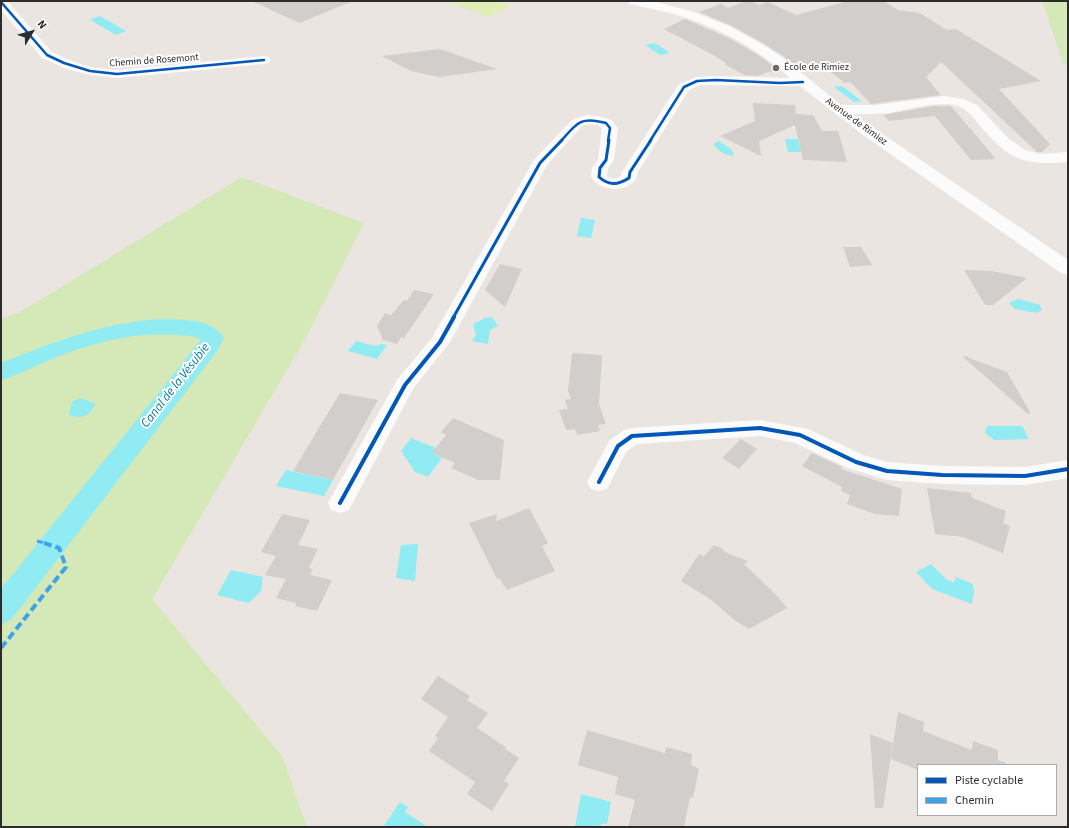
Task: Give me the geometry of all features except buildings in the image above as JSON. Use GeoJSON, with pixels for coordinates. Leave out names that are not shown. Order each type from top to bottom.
{"type":"FeatureCollection","features":[{"type":"Feature","properties":{"kind":"street","name":"Avenue de Rimiez"},"geometry":{"type":"LineString","coordinates":[[634,1],[676,10],[729,31],[773,57],[838,110],[935,179],[1009,226],[1068,268]]}},
{"type":"Feature","properties":{"kind":"street","name":"Chemin de Rosemont"},"geometry":{"type":"LineString","coordinates":[[1,2],[47,56],[75,68],[96,73],[117,74],[264,60]]}},
{"type":"Feature","properties":{"kind":"street"},"geometry":{"type":"LineString","coordinates":[[340,503],[405,385],[440,342],[540,163],[577,123],[587,120],[598,121],[606,123],[610,128],[606,160],[600,168],[599,176],[603,181],[609,184],[618,184],[630,178],[630,172],[684,87],[698,81],[716,80],[780,83],[803,82]]}},
{"type":"Feature","properties":{"kind":"street"},"geometry":{"type":"LineString","coordinates":[[838,110],[880,110],[938,102],[955,102],[972,108],[999,138],[1017,153],[1035,159],[1047,160],[1068,157]]}},
{"type":"Feature","properties":{"kind":"street"},"geometry":{"type":"LineString","coordinates":[[599,482],[618,446],[632,436],[760,428],[800,435],[856,462],[887,471],[942,475],[1026,476],[1068,468]]}},
{"type":"Feature","properties":{"kind":"green space"},"geometry":{"type":"Polygon","coordinates":[[[444,1],[495,1],[511,6],[489,17],[444,1]]]}},
{"type":"Feature","properties":{"kind":"green space"},"geometry":{"type":"Polygon","coordinates":[[[1042,1],[1068,1],[1068,65],[1063,63],[1042,1]]]}},
{"type":"Feature","properties":{"kind":"green space"},"geometry":{"type":"Polygon","coordinates":[[[242,177],[364,223],[303,343],[152,599],[282,756],[307,827],[1,827],[1,319],[20,312],[242,177]]]}},
{"type":"Feature","properties":{"kind":"water"},"geometry":{"type":"Polygon","coordinates":[[[100,16],[126,31],[116,35],[90,20],[100,16]]]}},
{"type":"Feature","properties":{"kind":"water"},"geometry":{"type":"Polygon","coordinates":[[[655,43],[670,53],[660,55],[645,45],[655,43]]]}},
{"type":"Feature","properties":{"kind":"water"},"geometry":{"type":"Polygon","coordinates":[[[842,86],[862,101],[854,102],[834,87],[842,86]]]}},
{"type":"Feature","properties":{"kind":"water"},"geometry":{"type":"Polygon","coordinates":[[[785,139],[798,139],[801,152],[788,152],[785,139]]]}},
{"type":"Feature","properties":{"kind":"water"},"geometry":{"type":"Polygon","coordinates":[[[719,141],[732,150],[734,156],[722,153],[713,144],[719,141]]]}},
{"type":"Feature","properties":{"kind":"water"},"geometry":{"type":"Polygon","coordinates":[[[581,218],[595,220],[591,238],[577,236],[581,218]]]}},
{"type":"Feature","properties":{"kind":"water"},"geometry":{"type":"Polygon","coordinates":[[[1019,299],[1040,305],[1042,310],[1037,313],[1015,309],[1009,303],[1019,299]]]}},
{"type":"Feature","properties":{"kind":"water"},"geometry":{"type":"Polygon","coordinates":[[[492,317],[498,326],[490,330],[488,344],[472,341],[476,335],[473,324],[485,318],[492,317]]]}},
{"type":"Feature","properties":{"kind":"water"},"geometry":{"type":"Polygon","coordinates":[[[356,341],[375,346],[382,344],[387,345],[377,359],[348,351],[356,341]]]}},
{"type":"Feature","properties":{"kind":"water"},"geometry":{"type":"Polygon","coordinates":[[[80,398],[96,404],[85,416],[78,417],[69,415],[72,402],[80,398]]]}},
{"type":"Feature","properties":{"kind":"water"},"geometry":{"type":"Polygon","coordinates":[[[987,426],[1022,426],[1029,439],[994,440],[985,433],[987,426]]]}},
{"type":"Feature","properties":{"kind":"water"},"geometry":{"type":"Polygon","coordinates":[[[411,438],[436,448],[432,453],[442,458],[428,477],[415,472],[401,451],[411,438]]]}},
{"type":"Feature","properties":{"kind":"water"},"geometry":{"type":"Polygon","coordinates":[[[286,470],[333,480],[324,496],[276,486],[286,470]]]}},
{"type":"Feature","properties":{"kind":"water"},"geometry":{"type":"Polygon","coordinates":[[[418,544],[415,581],[396,578],[401,545],[418,544]]]}},
{"type":"Feature","properties":{"kind":"water"},"geometry":{"type":"Polygon","coordinates":[[[931,564],[946,579],[954,583],[956,577],[973,584],[974,590],[972,604],[932,589],[916,572],[931,564]]]}},
{"type":"Feature","properties":{"kind":"water"},"geometry":{"type":"Polygon","coordinates":[[[231,570],[263,577],[261,591],[249,603],[217,595],[231,570]]]}},
{"type":"Feature","properties":{"kind":"water"},"geometry":{"type":"Polygon","coordinates":[[[581,794],[611,802],[607,824],[604,823],[598,827],[575,827],[581,794]]]}},
{"type":"Feature","properties":{"kind":"water"},"geometry":{"type":"Polygon","coordinates":[[[400,802],[408,807],[405,812],[428,827],[383,827],[400,802]]]}},
{"type":"Feature","properties":{"kind":"waterway","name":"Canal de la Vésubie"},"geometry":{"type":"LineString","coordinates":[[1,372],[91,337],[138,327],[162,326],[201,330],[213,338],[209,346],[1,611]]}},
{"type":"Feature","properties":{"kind":"marked path"},"geometry":{"type":"LineString","coordinates":[[1,648],[66,567],[59,548],[37,541]]}},
{"type":"Feature","properties":{"kind":"cycle path"},"geometry":{"type":"LineString","coordinates":[[1,2],[47,55],[55,60],[90,71],[117,74],[264,60]]}},
{"type":"Feature","properties":{"kind":"cycle path"},"geometry":{"type":"LineString","coordinates":[[340,503],[405,385],[440,342],[540,163],[577,123],[587,120],[598,121],[606,123],[610,128],[606,160],[600,168],[599,177],[610,184],[614,184],[629,178],[630,172],[684,87],[697,81],[716,80],[780,83],[803,82]]}},
{"type":"Feature","properties":{"kind":"cycle path"},"geometry":{"type":"LineString","coordinates":[[599,482],[618,446],[632,436],[760,428],[800,435],[856,462],[887,471],[942,475],[1025,476],[1068,469]]}},
{"type":"Feature","properties":{"kind":"place","name":"École de Rimiez"},"geometry":{"type":"Point","coordinates":[776,68]}}]}
